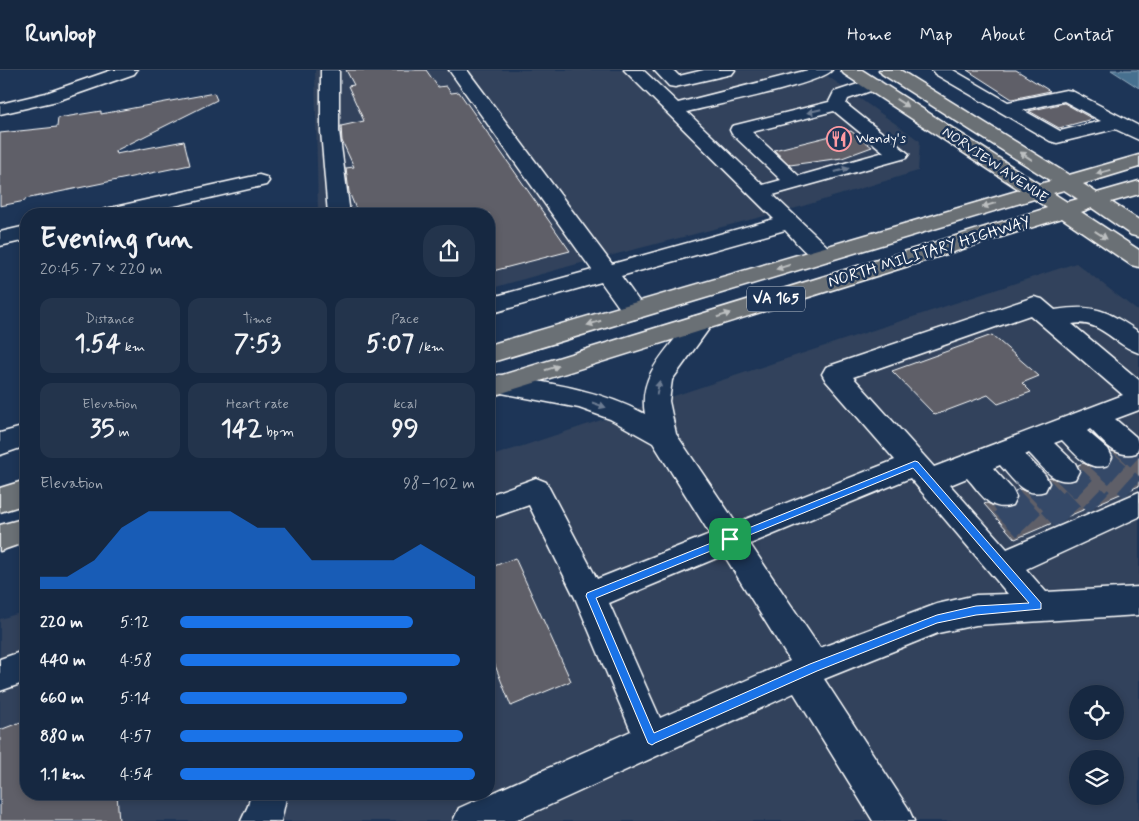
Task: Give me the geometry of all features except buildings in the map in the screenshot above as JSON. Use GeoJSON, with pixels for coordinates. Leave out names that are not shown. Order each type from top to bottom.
{"type":"FeatureCollection","features":[{"type":"Feature","properties":{"kind":"main road","name":"NORVIEW AVENUE"},"geometry":{"type":"LineString","coordinates":[[850,70],[1139,260]]}},
{"type":"Feature","properties":{"kind":"main road","name":"NORVIEW AVENUE"},"geometry":{"type":"LineString","coordinates":[[888,70],[1067,182],[1139,230]]}},
{"type":"Feature","properties":{"kind":"main road","name":"NORTH MILITARY HIGHWAY"},"geometry":{"type":"LineString","coordinates":[[495,352],[1139,161]]}},
{"type":"Feature","properties":{"kind":"main road","name":"NORTH MILITARY HIGHWAY"},"geometry":{"type":"LineString","coordinates":[[495,386],[1139,187]]}},
{"type":"Feature","properties":{"kind":"main road"},"geometry":{"type":"LineString","coordinates":[[0,500],[20,494]]}},
{"type":"Feature","properties":{"kind":"main road"},"geometry":{"type":"LineString","coordinates":[[0,538],[20,532]]}},
{"type":"Feature","properties":{"kind":"street"},"geometry":{"type":"LineString","coordinates":[[0,109],[51,97],[128,70]]}},
{"type":"Feature","properties":{"kind":"street"},"geometry":{"type":"LineString","coordinates":[[330,70],[330,131],[338,208]]}},
{"type":"Feature","properties":{"kind":"street"},"geometry":{"type":"LineString","coordinates":[[458,70],[634,311]]}},
{"type":"Feature","properties":{"kind":"street"},"geometry":{"type":"LineString","coordinates":[[633,70],[823,255]]}},
{"type":"Feature","properties":{"kind":"street"},"geometry":{"type":"LineString","coordinates":[[663,70],[675,82],[726,70]]}},
{"type":"Feature","properties":{"kind":"street"},"geometry":{"type":"LineString","coordinates":[[673,110],[803,78],[823,70]]}},
{"type":"Feature","properties":{"kind":"street"},"geometry":{"type":"LineString","coordinates":[[941,70],[1058,137],[1116,123]]}},
{"type":"Feature","properties":{"kind":"street"},"geometry":{"type":"LineString","coordinates":[[837,105],[840,96],[873,84]]}},
{"type":"Feature","properties":{"kind":"street"},"geometry":{"type":"LineString","coordinates":[[1004,107],[1012,107],[1066,95],[1139,134]]}},
{"type":"Feature","properties":{"kind":"street"},"geometry":{"type":"LineString","coordinates":[[758,193],[900,154],[837,105]]}},
{"type":"Feature","properties":{"kind":"street"},"geometry":{"type":"LineString","coordinates":[[795,183],[739,130],[837,105]]}},
{"type":"Feature","properties":{"kind":"street"},"geometry":{"type":"LineString","coordinates":[[137,208],[259,181]]}},
{"type":"Feature","properties":{"kind":"street"},"geometry":{"type":"LineString","coordinates":[[495,304],[788,222]]}},
{"type":"Feature","properties":{"kind":"street"},"geometry":{"type":"LineString","coordinates":[[0,239],[20,234]]}},
{"type":"Feature","properties":{"kind":"street"},"geometry":{"type":"LineString","coordinates":[[1038,606],[835,374],[1034,305],[1139,394]]}},
{"type":"Feature","properties":{"kind":"street"},"geometry":{"type":"LineString","coordinates":[[1051,318],[1081,314],[1104,320],[1139,344]]}},
{"type":"Feature","properties":{"kind":"street"},"geometry":{"type":"LineString","coordinates":[[701,323],[661,374],[656,400],[663,436],[730,539],[895,821]]}},
{"type":"Feature","properties":{"kind":"street"},"geometry":{"type":"LineString","coordinates":[[495,386],[582,399],[619,412],[663,436]]}},
{"type":"Feature","properties":{"kind":"street"},"geometry":{"type":"LineString","coordinates":[[590,596],[730,539],[922,473],[972,465],[1139,399]]}},
{"type":"Feature","properties":{"kind":"street"},"geometry":{"type":"LineString","coordinates":[[1094,417],[1126,445]]}},
{"type":"Feature","properties":{"kind":"street"},"geometry":{"type":"LineString","coordinates":[[1066,428],[1098,457]]}},
{"type":"Feature","properties":{"kind":"street"},"geometry":{"type":"LineString","coordinates":[[0,444],[20,438]]}},
{"type":"Feature","properties":{"kind":"street"},"geometry":{"type":"LineString","coordinates":[[1034,441],[1065,471]]}},
{"type":"Feature","properties":{"kind":"street"},"geometry":{"type":"LineString","coordinates":[[1004,452],[1035,483]]}},
{"type":"Feature","properties":{"kind":"street"},"geometry":{"type":"LineString","coordinates":[[972,465],[1002,497]]}},
{"type":"Feature","properties":{"kind":"street"},"geometry":{"type":"LineString","coordinates":[[495,505],[536,490],[590,596],[652,740]]}},
{"type":"Feature","properties":{"kind":"street"},"geometry":{"type":"LineString","coordinates":[[1003,565],[1041,538],[1137,495]]}},
{"type":"Feature","properties":{"kind":"street"},"geometry":{"type":"LineString","coordinates":[[479,810],[652,740],[807,670],[937,619],[976,610],[1139,601]]}},
{"type":"Feature","properties":{"kind":"street"},"geometry":{"type":"LineString","coordinates":[[0,675],[20,668]]}},
{"type":"Feature","properties":{"kind":"street"},"geometry":{"type":"LineString","coordinates":[[260,821],[265,815],[268,800]]}},
{"type":"Feature","properties":{"kind":"shaded area"},"geometry":{"type":"Polygon","coordinates":[[[315,70],[819,70],[920,141],[918,171],[800,207],[570,266],[495,287],[495,208],[318,208],[315,70]]]}},
{"type":"Feature","properties":{"kind":"shaded area"},"geometry":{"type":"Polygon","coordinates":[[[1111,70],[1139,70],[1139,88],[1111,70]]]}},
{"type":"Feature","properties":{"kind":"shaded area"},"geometry":{"type":"Polygon","coordinates":[[[1076,263],[1139,312],[1139,821],[0,821],[0,619],[20,613],[20,800],[495,800],[495,455],[1076,263]]]}},
{"type":"Feature","properties":{"kind":"tunnel"},"geometry":{"type":"LineString","coordinates":[[1126,445],[1139,457]]}},
{"type":"Feature","properties":{"kind":"tunnel"},"geometry":{"type":"LineString","coordinates":[[1098,457],[1133,488]]}},
{"type":"Feature","properties":{"kind":"tunnel"},"geometry":{"type":"LineString","coordinates":[[1065,471],[1098,503],[1096,501]]}},
{"type":"Feature","properties":{"kind":"tunnel"},"geometry":{"type":"LineString","coordinates":[[1035,483],[1054,503]]}},
{"type":"Feature","properties":{"kind":"tunnel"},"geometry":{"type":"LineString","coordinates":[[1002,497],[1007,503]]}},
{"type":"Feature","properties":{"kind":"tunnel"},"geometry":{"type":"LineString","coordinates":[[1006,501],[1035,531]]}},
{"type":"Feature","properties":{"kind":"tunnel"},"geometry":{"type":"LineString","coordinates":[[1053,501],[1068,517]]}},
{"type":"Feature","properties":{"kind":"place","name":"Wendy's"},"geometry":{"type":"Point","coordinates":[839,139]}},
{"type":"Feature","properties":{"kind":"route"},"geometry":{"type":"LineString","coordinates":[[915,464],[1038,606],[976,610],[937,619],[813,667],[652,740],[590,596],[730,539],[915,464]]}}]}
